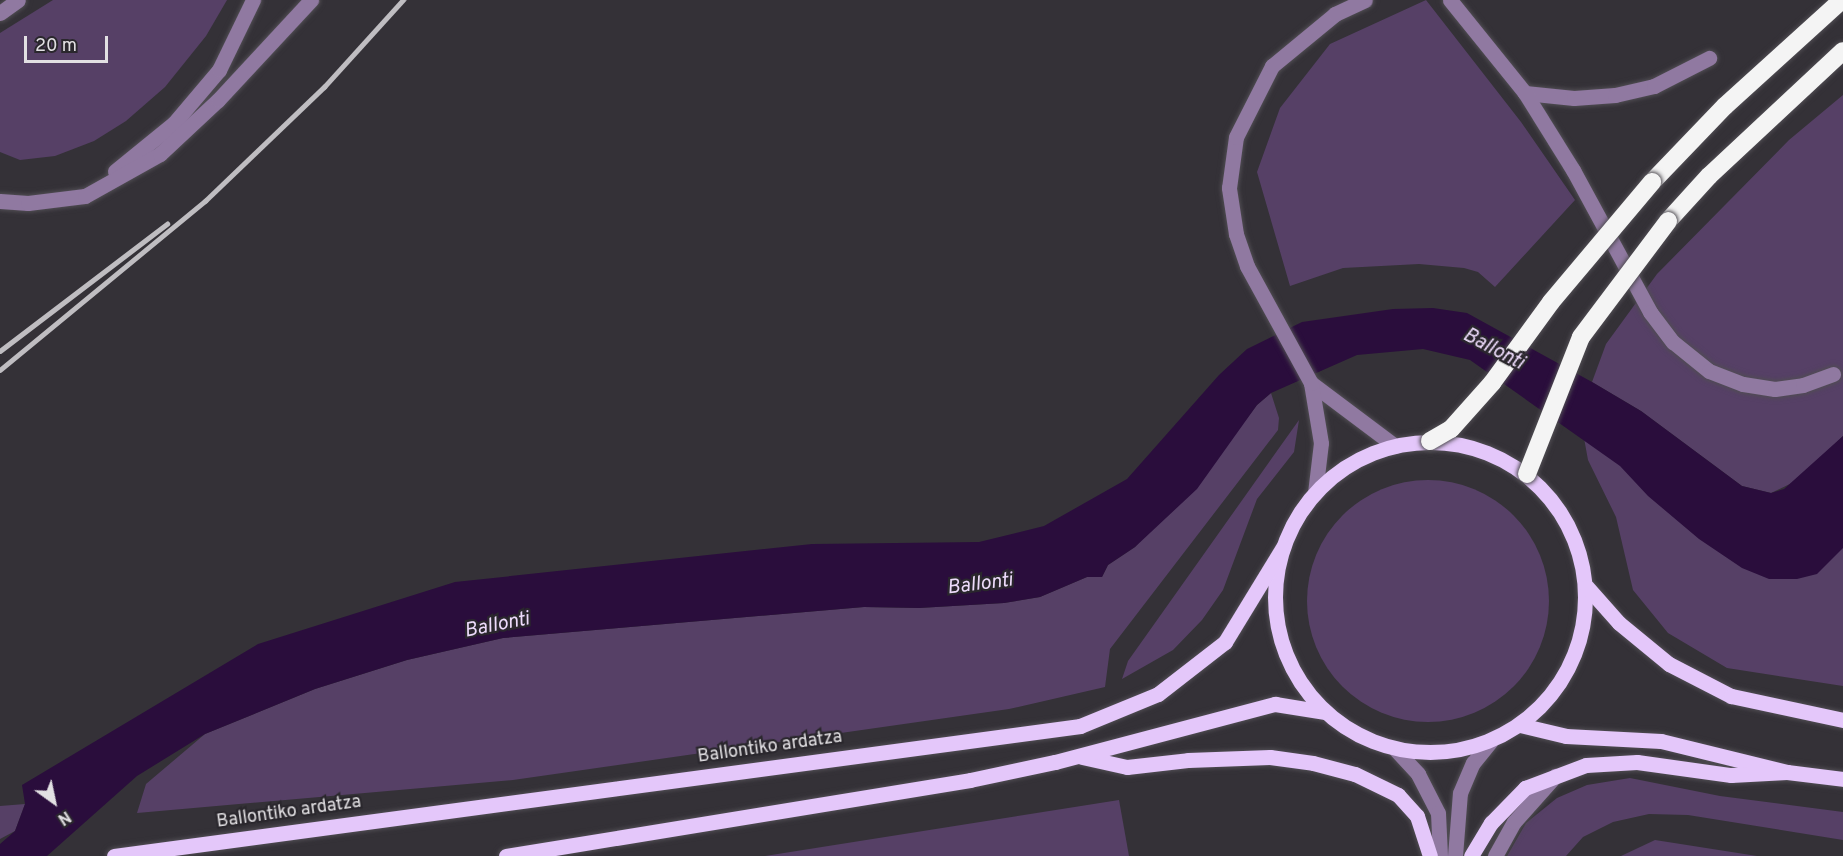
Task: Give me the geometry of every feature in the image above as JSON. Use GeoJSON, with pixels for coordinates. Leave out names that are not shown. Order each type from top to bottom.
{"type":"FeatureCollection","features":[{"type":"Feature","properties":{"kind":"highway"},"geometry":{"type":"LineString","coordinates":[[1430,441],[1451,429],[1492,383],[1551,302],[1679,152],[1842,0]]}},
{"type":"Feature","properties":{"kind":"highway"},"geometry":{"type":"LineString","coordinates":[[1527,474],[1581,337],[1632,265],[1709,176],[1843,51]]}},
{"type":"Feature","properties":{"kind":"main road"},"geometry":{"type":"LineString","coordinates":[[1430,441],[1481,450],[1527,474],[1557,506],[1578,544],[1587,587],[1581,639],[1558,688],[1520,725],[1491,741],[1444,753],[1395,749],[1358,735],[1325,712],[1296,677],[1279,636],[1275,591],[1283,547],[1296,518],[1315,493],[1338,472],[1365,456],[1395,446],[1430,441]]}},
{"type":"Feature","properties":{"kind":"main road","name":"Ballontiko ardatza"},"geometry":{"type":"LineString","coordinates":[[114,856],[1080,726],[1158,694],[1225,642],[1283,547]]}},
{"type":"Feature","properties":{"kind":"main road"},"geometry":{"type":"LineString","coordinates":[[1587,587],[1619,623],[1669,664],[1731,696],[1843,720]]}},
{"type":"Feature","properties":{"kind":"main road"},"geometry":{"type":"LineString","coordinates":[[506,856],[940,786],[1079,756],[1275,704],[1325,712]]}},
{"type":"Feature","properties":{"kind":"main road"},"geometry":{"type":"LineString","coordinates":[[1520,725],[1566,736],[1661,741],[1787,772],[1843,779]]}},
{"type":"Feature","properties":{"kind":"main road"},"geometry":{"type":"LineString","coordinates":[[1079,756],[1127,767],[1188,760],[1270,757],[1313,763],[1355,774],[1398,795],[1417,816],[1430,856]]}},
{"type":"Feature","properties":{"kind":"main road"},"geometry":{"type":"LineString","coordinates":[[1471,856],[1505,806],[1526,788],[1586,765],[1637,762],[1731,775],[1787,772]]}},
{"type":"Feature","properties":{"kind":"street"},"geometry":{"type":"LineString","coordinates":[[0,13],[18,0]]}},
{"type":"Feature","properties":{"kind":"street"},"geometry":{"type":"LineString","coordinates":[[85,196],[174,123],[219,70],[253,0]]}},
{"type":"Feature","properties":{"kind":"street"},"geometry":{"type":"LineString","coordinates":[[0,201],[28,203],[85,196],[160,154],[218,100],[311,0]]}},
{"type":"Feature","properties":{"kind":"street"},"geometry":{"type":"LineString","coordinates":[[1315,493],[1321,443],[1311,383],[1247,266],[1236,234],[1229,188],[1236,137],[1272,66],[1335,14],[1365,0]]}},
{"type":"Feature","properties":{"kind":"street"},"geometry":{"type":"LineString","coordinates":[[1450,0],[1525,93],[1573,170],[1650,312],[1673,342],[1709,371],[1743,384],[1775,389],[1803,385],[1833,374]]}},
{"type":"Feature","properties":{"kind":"street"},"geometry":{"type":"LineString","coordinates":[[1525,93],[1574,98],[1615,95],[1654,86],[1708,58]]}},
{"type":"Feature","properties":{"kind":"street"},"geometry":{"type":"LineString","coordinates":[[1311,383],[1395,446]]}},
{"type":"Feature","properties":{"kind":"street"},"geometry":{"type":"LineString","coordinates":[[1455,856],[1460,793],[1473,763],[1491,741]]}},
{"type":"Feature","properties":{"kind":"street"},"geometry":{"type":"LineString","coordinates":[[1395,749],[1418,774],[1438,813],[1440,856]]}},
{"type":"Feature","properties":{"kind":"street"},"geometry":{"type":"LineString","coordinates":[[1495,856],[1514,822],[1555,776]]}},
{"type":"Feature","properties":{"kind":"shaded area"},"geometry":{"type":"Polygon","coordinates":[[[53,0],[227,0],[206,36],[165,87],[126,121],[94,141],[55,156],[20,160],[0,152],[0,33],[53,0]]]}},
{"type":"Feature","properties":{"kind":"shaded area"},"geometry":{"type":"Polygon","coordinates":[[[1426,0],[1521,122],[1575,200],[1495,287],[1478,272],[1464,268],[1419,264],[1343,268],[1290,286],[1257,172],[1280,108],[1330,44],[1426,0]]]}},
{"type":"Feature","properties":{"kind":"shaded area"},"geometry":{"type":"Polygon","coordinates":[[[1843,95],[1843,436],[1796,481],[1771,493],[1742,486],[1641,411],[1592,382],[1606,344],[1657,274],[1789,140],[1843,95]]]}},
{"type":"Feature","properties":{"kind":"shaded area"},"geometry":{"type":"Polygon","coordinates":[[[1271,393],[1279,418],[1278,430],[1110,649],[1105,687],[1009,709],[513,780],[137,813],[146,784],[205,734],[315,689],[407,660],[503,638],[864,607],[919,608],[1004,603],[1040,597],[1087,577],[1102,577],[1108,565],[1135,547],[1227,444],[1257,405],[1271,393]]]}},
{"type":"Feature","properties":{"kind":"shaded area"},"geometry":{"type":"Polygon","coordinates":[[[1299,420],[1294,452],[1257,499],[1223,590],[1202,620],[1173,650],[1122,679],[1128,661],[1299,420]]]}},
{"type":"Feature","properties":{"kind":"shaded area"},"geometry":{"type":"Polygon","coordinates":[[[1582,427],[1735,514],[1843,524],[1843,686],[1727,668],[1668,633],[1633,590],[1616,517],[1588,460],[1582,427]]]}},
{"type":"Feature","properties":{"kind":"shaded area"},"geometry":{"type":"Polygon","coordinates":[[[1416,480],[1440,480],[1463,485],[1485,494],[1514,515],[1529,534],[1540,555],[1547,577],[1549,601],[1547,625],[1540,647],[1529,668],[1514,687],[1485,708],[1463,717],[1440,722],[1416,722],[1393,717],[1371,708],[1351,695],[1334,678],[1321,658],[1312,636],[1307,613],[1307,589],[1312,566],[1321,544],[1334,524],[1351,507],[1371,494],[1393,485],[1416,480]]]}},
{"type":"Feature","properties":{"kind":"shaded area"},"geometry":{"type":"Polygon","coordinates":[[[1630,778],[1720,796],[1843,812],[1843,840],[1688,815],[1649,814],[1613,822],[1583,837],[1566,856],[1507,856],[1526,823],[1557,798],[1587,785],[1630,778]]]}},
{"type":"Feature","properties":{"kind":"shaded area"},"geometry":{"type":"Polygon","coordinates":[[[1119,800],[1129,856],[765,856],[1119,800]]]}},
{"type":"Feature","properties":{"kind":"shaded area"},"geometry":{"type":"Polygon","coordinates":[[[25,804],[15,831],[0,839],[0,806],[25,804]]]}},
{"type":"Feature","properties":{"kind":"shaded area"},"geometry":{"type":"Polygon","coordinates":[[[1655,840],[1757,856],[1621,856],[1655,840]]]}},
{"type":"Feature","properties":{"kind":"water","name":"Ballonti"},"geometry":{"type":"Polygon","coordinates":[[[1433,308],[1467,313],[1592,382],[1641,411],[1742,486],[1771,493],[1784,489],[1843,436],[1843,548],[1817,574],[1797,579],[1769,579],[1742,568],[1699,539],[1648,496],[1620,466],[1470,360],[1423,349],[1357,355],[1271,393],[1257,405],[1197,489],[1135,547],[1108,565],[1102,577],[1087,577],[1040,597],[1004,603],[919,608],[864,607],[503,638],[407,660],[315,689],[205,734],[137,776],[47,856],[0,856],[0,844],[15,831],[25,804],[22,785],[258,644],[455,582],[812,544],[979,542],[1044,526],[1127,479],[1219,375],[1247,349],[1302,322],[1393,309],[1433,308]]]}},
{"type":"Feature","properties":{"kind":"railway"},"geometry":{"type":"LineString","coordinates":[[0,370],[205,201],[324,87],[403,0]]}},
{"type":"Feature","properties":{"kind":"railway"},"geometry":{"type":"LineString","coordinates":[[0,351],[167,224]]}}]}
